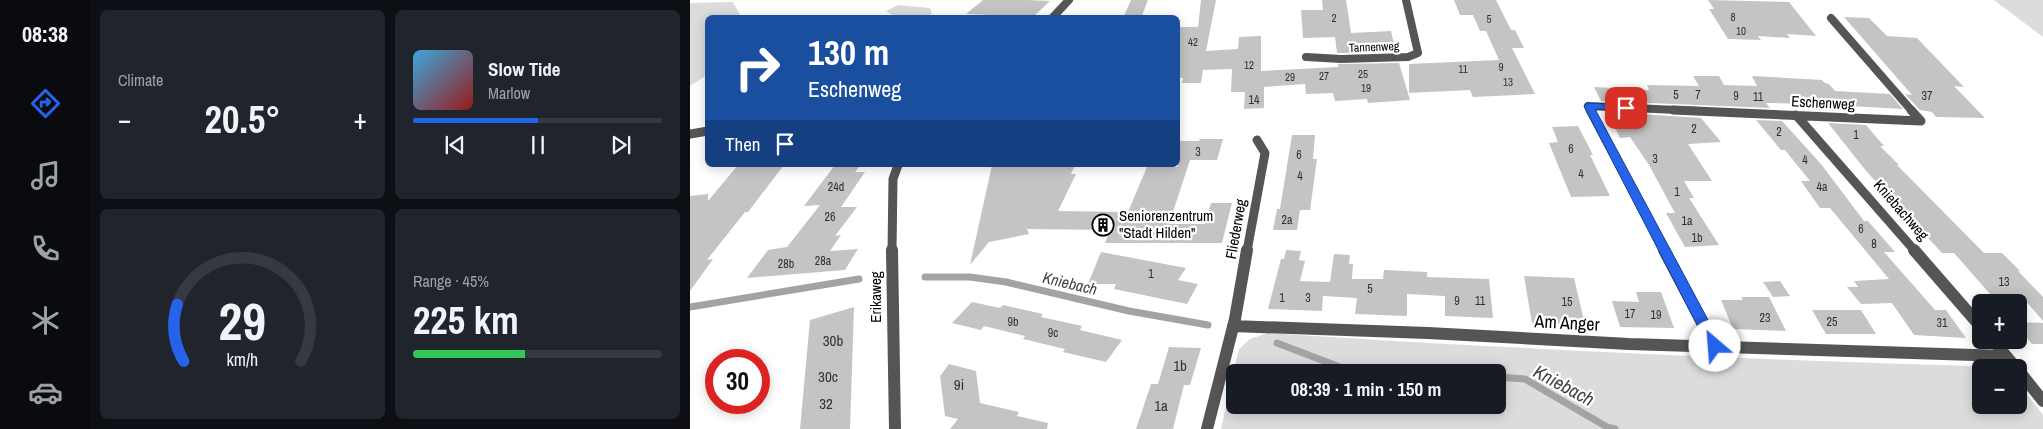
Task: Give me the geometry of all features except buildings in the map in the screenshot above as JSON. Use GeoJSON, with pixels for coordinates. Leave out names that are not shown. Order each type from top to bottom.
{"type":"FeatureCollection","features":[{"type":"Feature","properties":{"kind":"street"},"geometry":{"type":"LineString","coordinates":[[1055,15],[1069,0]]}},
{"type":"Feature","properties":{"kind":"street","name":"Tannenweg"},"geometry":{"type":"LineString","coordinates":[[1306,57],[1341,59],[1408,57],[1418,53],[1406,0]]}},
{"type":"Feature","properties":{"kind":"street","name":"Eschenweg"},"geometry":{"type":"LineString","coordinates":[[1715,346],[1588,106],[1921,121],[1831,18]]}},
{"type":"Feature","properties":{"kind":"street","name":"Kniebachweg"},"geometry":{"type":"LineString","coordinates":[[1796,115],[1972,317]]}},
{"type":"Feature","properties":{"kind":"street"},"geometry":{"type":"LineString","coordinates":[[690,134],[705,132]]}},
{"type":"Feature","properties":{"kind":"street","name":"Fliederweg"},"geometry":{"type":"LineString","coordinates":[[1233,326],[1265,153],[1257,140]]}},
{"type":"Feature","properties":{"kind":"street","name":"Erikaweg"},"geometry":{"type":"LineString","coordinates":[[895,429],[892,240],[893,179],[897,167]]}},
{"type":"Feature","properties":{"kind":"street"},"geometry":{"type":"LineString","coordinates":[[1207,429],[1233,326]]}},
{"type":"Feature","properties":{"kind":"street","name":"Am Anger"},"geometry":{"type":"LineString","coordinates":[[1233,326],[2006,356]]}},
{"type":"Feature","properties":{"kind":"street"},"geometry":{"type":"LineString","coordinates":[[2000,349],[2008,359]]}},
{"type":"Feature","properties":{"kind":"street"},"geometry":{"type":"LineString","coordinates":[[2027,381],[2043,401]]}},
{"type":"Feature","properties":{"kind":"shaded area"},"geometry":{"type":"Polygon","coordinates":[[[1994,0],[2043,0],[2043,37],[1994,0]]]}},
{"type":"Feature","properties":{"kind":"shaded area"},"geometry":{"type":"Polygon","coordinates":[[[733,2],[740,15],[705,15],[705,76],[690,86],[690,3],[733,2]]]}},
{"type":"Feature","properties":{"kind":"shaded area"},"geometry":{"type":"Polygon","coordinates":[[[898,5],[930,8],[932,13],[930,15],[892,15],[886,11],[898,5]]]}},
{"type":"Feature","properties":{"kind":"shaded area"},"geometry":{"type":"Polygon","coordinates":[[[1268,333],[1636,353],[1972,366],[1972,414],[2027,414],[2027,394],[2043,415],[2043,429],[1221,429],[1226,407],[1226,414],[1506,414],[1506,364],[1236,364],[1239,349],[1250,339],[1268,333]]]}},
{"type":"Feature","properties":{"kind":"waterway","name":"Kniebach"},"geometry":{"type":"LineString","coordinates":[[925,277],[970,277],[1006,282],[1129,311],[1208,325]]}},
{"type":"Feature","properties":{"kind":"waterway","name":"Kniebach"},"geometry":{"type":"LineString","coordinates":[[690,307],[859,279]]}},
{"type":"Feature","properties":{"kind":"waterway","name":"Kniebach"},"geometry":{"type":"LineString","coordinates":[[1277,343],[1332,364]]}},
{"type":"Feature","properties":{"kind":"waterway","name":"Kniebach"},"geometry":{"type":"LineString","coordinates":[[1506,378],[1525,379],[1607,427],[1615,429]]}},
{"type":"Feature","properties":{"kind":"place","name":"Seniorenzentrum \"Stadt Hilden\""},"geometry":{"type":"Point","coordinates":[1103,225]}},
{"type":"Feature","properties":{"kind":"route"},"geometry":{"type":"LineString","coordinates":[[1626,108],[1588,106],[1715,346]]}}]}
